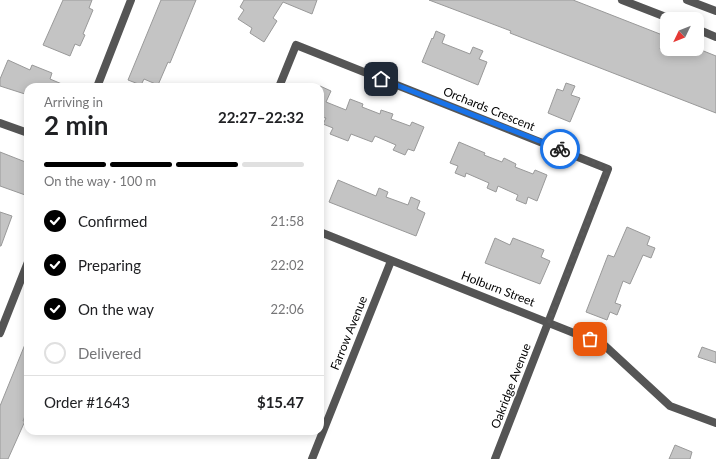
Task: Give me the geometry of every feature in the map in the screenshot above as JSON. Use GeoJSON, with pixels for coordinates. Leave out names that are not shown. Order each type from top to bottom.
{"type":"FeatureCollection","features":[{"type":"Feature","properties":{"kind":"street"},"geometry":{"type":"LineString","coordinates":[[99,83],[132,0]]}},
{"type":"Feature","properties":{"kind":"street"},"geometry":{"type":"LineString","coordinates":[[622,0],[660,15]]}},
{"type":"Feature","properties":{"kind":"street"},"geometry":{"type":"LineString","coordinates":[[687,0],[716,11]]}},
{"type":"Feature","properties":{"kind":"street"},"geometry":{"type":"LineString","coordinates":[[704,32],[716,37]]}},
{"type":"Feature","properties":{"kind":"street","name":"Orchards Crescent"},"geometry":{"type":"LineString","coordinates":[[281,83],[296,45],[608,168],[549,322]]}},
{"type":"Feature","properties":{"kind":"street"},"geometry":{"type":"LineString","coordinates":[[0,123],[24,132]]}},
{"type":"Feature","properties":{"kind":"street","name":"Holburn Street"},"geometry":{"type":"LineString","coordinates":[[324,234],[604,345],[670,406],[716,423]]}},
{"type":"Feature","properties":{"kind":"street","name":"Farrow Avenue"},"geometry":{"type":"LineString","coordinates":[[324,429],[391,261]]}},
{"type":"Feature","properties":{"kind":"street"},"geometry":{"type":"LineString","coordinates":[[0,333],[24,272]]}},
{"type":"Feature","properties":{"kind":"street","name":"Oakridge Avenue"},"geometry":{"type":"LineString","coordinates":[[495,459],[549,322]]}},
{"type":"Feature","properties":{"kind":"street","name":"Farrow Avenue"},"geometry":{"type":"LineString","coordinates":[[312,459],[322,435]]}},
{"type":"Feature","properties":{"kind":"building"},"geometry":{"type":"Polygon","coordinates":[[[63,0],[92,0],[89,8],[93,10],[83,34],[85,35],[80,46],[75,44],[70,56],[43,45],[63,0]]]}},
{"type":"Feature","properties":{"kind":"building"},"geometry":{"type":"Polygon","coordinates":[[[161,0],[196,0],[170,63],[168,62],[159,83],[153,83],[144,79],[142,83],[136,83],[128,80],[161,0]]]}},
{"type":"Feature","properties":{"kind":"building"},"geometry":{"type":"Polygon","coordinates":[[[244,0],[317,0],[312,14],[283,2],[273,18],[277,21],[264,42],[250,33],[252,28],[238,19],[244,10],[240,7],[244,0]]]}},
{"type":"Feature","properties":{"kind":"building"},"geometry":{"type":"Polygon","coordinates":[[[429,0],[573,0],[660,34],[660,56],[704,56],[704,51],[716,56],[716,113],[510,33],[511,31],[429,0]]]}},
{"type":"Feature","properties":{"kind":"building"},"geometry":{"type":"Polygon","coordinates":[[[436,31],[445,35],[442,43],[470,54],[473,47],[483,51],[479,59],[487,62],[478,85],[422,62],[436,31]]]}},
{"type":"Feature","properties":{"kind":"building"},"geometry":{"type":"Polygon","coordinates":[[[8,60],[30,70],[32,65],[52,73],[50,79],[60,83],[24,83],[24,94],[0,86],[0,79],[8,60]]]}},
{"type":"Feature","properties":{"kind":"building"},"geometry":{"type":"Polygon","coordinates":[[[566,83],[575,86],[571,95],[580,98],[570,122],[548,113],[557,89],[563,91],[566,83]]]}},
{"type":"Feature","properties":{"kind":"building"},"geometry":{"type":"Polygon","coordinates":[[[324,88],[331,91],[326,102],[346,110],[350,99],[363,104],[362,107],[380,114],[381,110],[393,114],[391,119],[410,126],[412,122],[424,127],[414,151],[408,149],[405,155],[393,150],[396,145],[375,136],[372,142],[351,134],[348,141],[330,134],[333,128],[324,124],[326,118],[324,118],[324,88]]]}},
{"type":"Feature","properties":{"kind":"building"},"geometry":{"type":"Polygon","coordinates":[[[459,142],[485,153],[484,155],[502,162],[504,158],[516,164],[515,167],[533,174],[535,170],[547,175],[537,201],[528,197],[526,204],[516,200],[518,195],[498,186],[496,192],[487,188],[489,183],[466,173],[465,177],[455,173],[458,166],[450,163],[459,142]]]}},
{"type":"Feature","properties":{"kind":"building"},"geometry":{"type":"Polygon","coordinates":[[[0,152],[24,161],[24,195],[0,186],[0,152]]]}},
{"type":"Feature","properties":{"kind":"building"},"geometry":{"type":"Polygon","coordinates":[[[338,180],[376,196],[379,188],[388,192],[386,197],[408,205],[411,197],[420,201],[417,209],[425,213],[416,236],[329,202],[338,180]]]}},
{"type":"Feature","properties":{"kind":"building"},"geometry":{"type":"Polygon","coordinates":[[[0,212],[12,216],[1,246],[0,246],[0,212]]]}},
{"type":"Feature","properties":{"kind":"building"},"geometry":{"type":"Polygon","coordinates":[[[627,227],[650,237],[647,245],[655,248],[651,258],[643,255],[630,284],[623,281],[615,303],[621,305],[617,315],[610,312],[607,320],[586,312],[608,255],[614,257],[627,227]]]}},
{"type":"Feature","properties":{"kind":"building"},"geometry":{"type":"Polygon","coordinates":[[[495,238],[510,245],[513,238],[544,250],[541,257],[550,261],[540,284],[485,263],[495,238]]]}},
{"type":"Feature","properties":{"kind":"building"},"geometry":{"type":"Polygon","coordinates":[[[24,347],[24,423],[8,459],[0,459],[0,406],[24,347]]]}},
{"type":"Feature","properties":{"kind":"building"},"geometry":{"type":"Polygon","coordinates":[[[702,347],[716,352],[716,363],[698,357],[702,347]]]}},
{"type":"Feature","properties":{"kind":"building"},"geometry":{"type":"Polygon","coordinates":[[[675,445],[692,452],[690,459],[669,459],[675,445]]]}},
{"type":"Feature","properties":{"kind":"way so far"},"geometry":{"type":"LineString","coordinates":[[560,149],[608,168],[549,322],[590,339]]}},
{"type":"Feature","properties":{"kind":"route"},"geometry":{"type":"LineString","coordinates":[[381,79],[560,149]]}}]}
